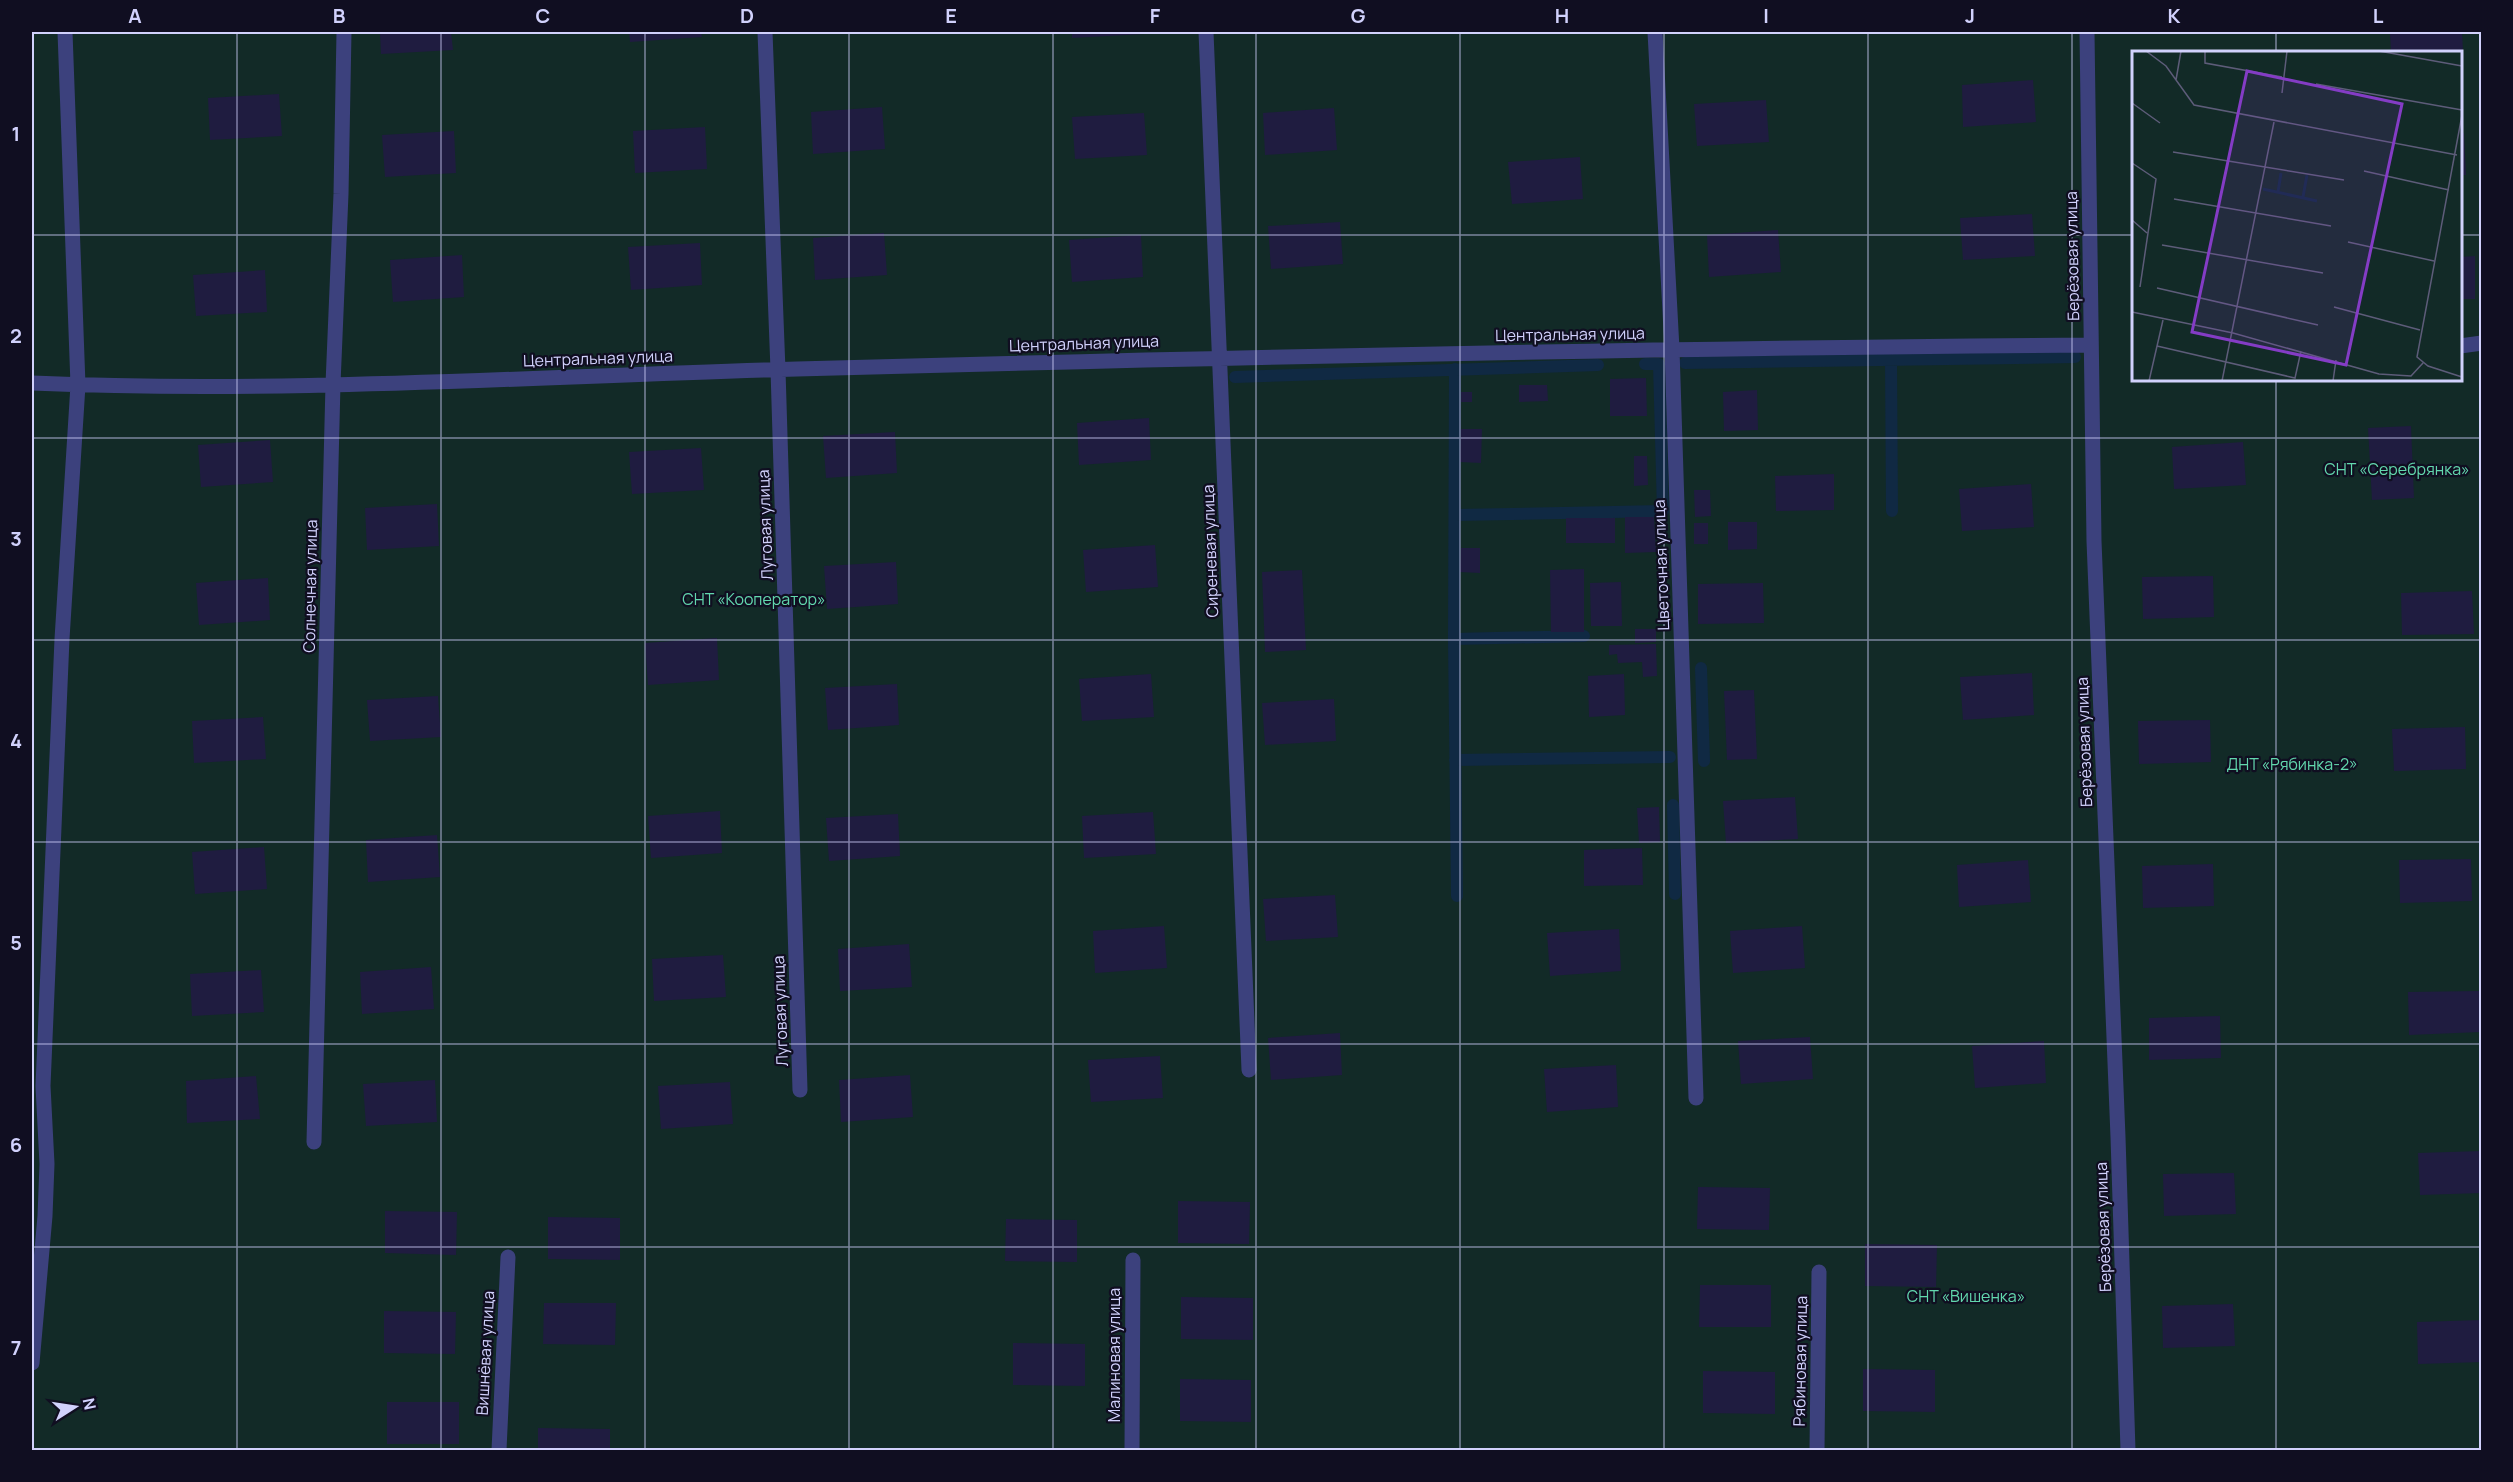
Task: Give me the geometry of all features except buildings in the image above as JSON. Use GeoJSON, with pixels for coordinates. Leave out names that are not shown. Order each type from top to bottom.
{"type":"FeatureCollection","features":[{"type":"Feature","properties":{"kind":"street"},"geometry":{"type":"LineString","coordinates":[[32,1363],[45,1216],[47,1164],[39,1044],[78,385],[65,32]]}},
{"type":"Feature","properties":{"kind":"street","name":"Солнечная улица"},"geometry":{"type":"LineString","coordinates":[[314,1142],[344,32]]}},
{"type":"Feature","properties":{"kind":"street","name":"Луговая улица"},"geometry":{"type":"LineString","coordinates":[[765,32],[778,369],[800,1090]]}},
{"type":"Feature","properties":{"kind":"street","name":"Сиреневая улица"},"geometry":{"type":"LineString","coordinates":[[1206,32],[1249,1070]]}},
{"type":"Feature","properties":{"kind":"street","name":"Цветочная улица"},"geometry":{"type":"LineString","coordinates":[[1654,32],[1672,350],[1696,1098]]}},
{"type":"Feature","properties":{"kind":"street","name":"Берёзовая улица"},"geometry":{"type":"LineString","coordinates":[[2087,32],[2094,540],[2128,1450]]}},
{"type":"Feature","properties":{"kind":"street"},"geometry":{"type":"LineString","coordinates":[[2462,346],[2481,343]]}},
{"type":"Feature","properties":{"kind":"street","name":"Центральная улица"},"geometry":{"type":"LineString","coordinates":[[32,383],[78,385],[333,384],[778,369],[1220,358],[2091,345]]}},
{"type":"Feature","properties":{"kind":"street","name":"Вишнёвая улица"},"geometry":{"type":"LineString","coordinates":[[499,1450],[508,1257]]}},
{"type":"Feature","properties":{"kind":"street","name":"Малиновая улица"},"geometry":{"type":"LineString","coordinates":[[1132,1450],[1133,1260]]}},
{"type":"Feature","properties":{"kind":"street","name":"Рябиновая улица"},"geometry":{"type":"LineString","coordinates":[[1817,1450],[1819,1272]]}},
{"type":"Feature","properties":{"kind":"green space","name":"СНТ «Кооператор»"},"geometry":{"type":"Polygon","coordinates":[[[32,32],[2481,32],[2481,1450],[32,1450],[32,32]]]}},
{"type":"Feature","properties":{"kind":"waterway"},"geometry":{"type":"LineString","coordinates":[[1685,363],[2075,357]]}},
{"type":"Feature","properties":{"kind":"waterway"},"geometry":{"type":"LineString","coordinates":[[1891,360],[1892,511]]}},
{"type":"Feature","properties":{"kind":"waterway"},"geometry":{"type":"LineString","coordinates":[[1455,515],[1663,511],[1659,364],[1645,364]]}},
{"type":"Feature","properties":{"kind":"waterway"},"geometry":{"type":"LineString","coordinates":[[1235,377],[1598,365]]}},
{"type":"Feature","properties":{"kind":"waterway"},"geometry":{"type":"LineString","coordinates":[[1455,369],[1454,639],[1457,896]]}},
{"type":"Feature","properties":{"kind":"waterway"},"geometry":{"type":"LineString","coordinates":[[1454,639],[1584,636]]}},
{"type":"Feature","properties":{"kind":"waterway"},"geometry":{"type":"LineString","coordinates":[[1701,668],[1704,761]]}},
{"type":"Feature","properties":{"kind":"waterway"},"geometry":{"type":"LineString","coordinates":[[1455,760],[1670,757]]}},
{"type":"Feature","properties":{"kind":"waterway"},"geometry":{"type":"LineString","coordinates":[[1673,805],[1675,894]]}},
{"type":"Feature","properties":{"kind":"park label","name":"СНТ «Серебрянка»"},"geometry":{"type":"Point","coordinates":[2397,469]}},
{"type":"Feature","properties":{"kind":"park label","name":"ДНТ «Рябинка-2»"},"geometry":{"type":"Point","coordinates":[2292,764]}},
{"type":"Feature","properties":{"kind":"park label","name":"СНТ «Вишенка»"},"geometry":{"type":"Point","coordinates":[1966,1296]}}]}
